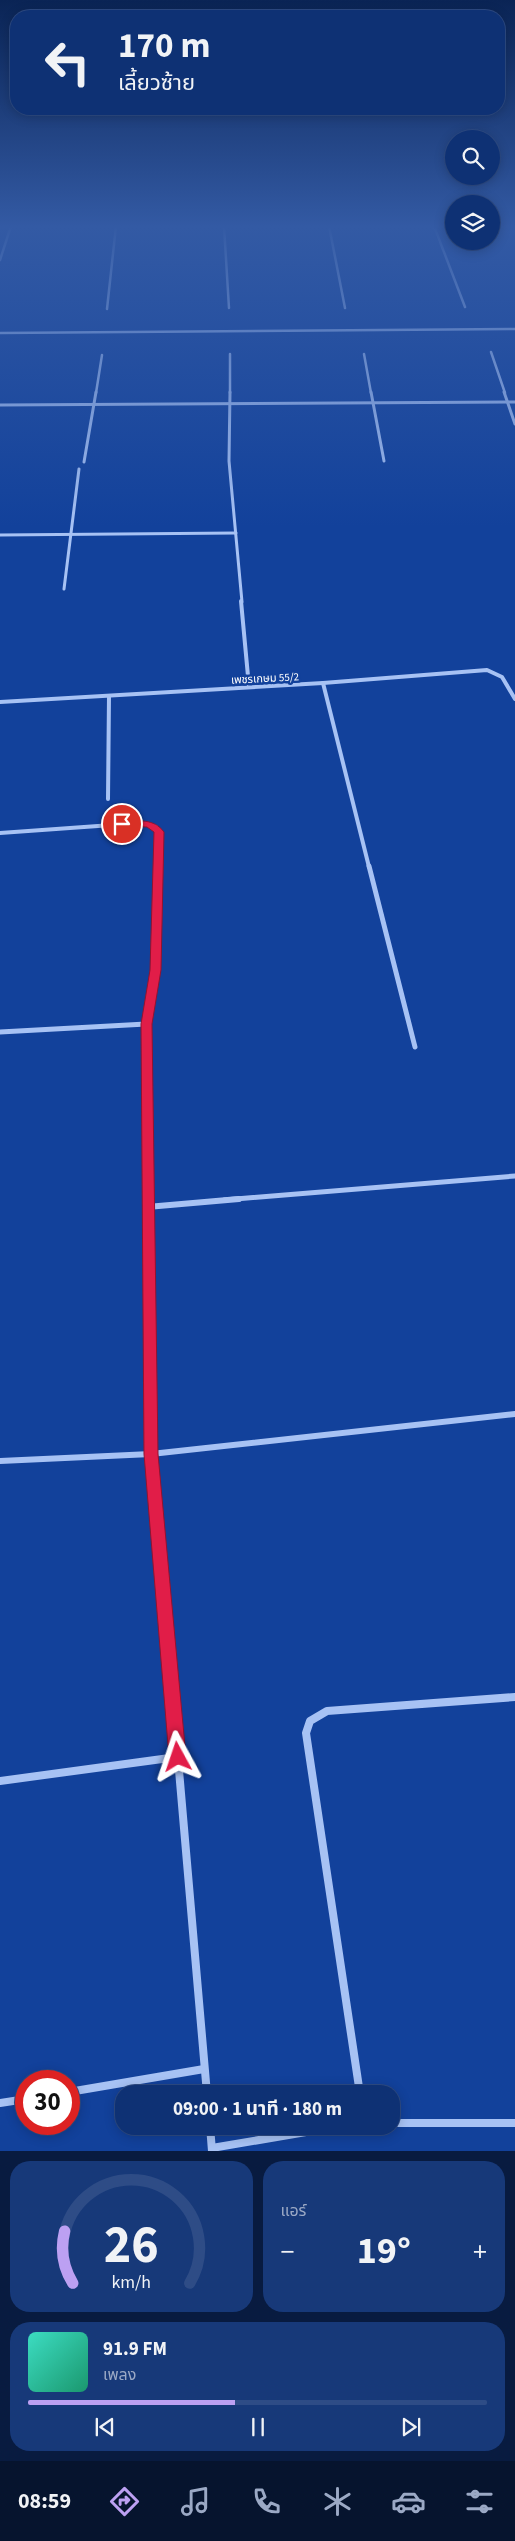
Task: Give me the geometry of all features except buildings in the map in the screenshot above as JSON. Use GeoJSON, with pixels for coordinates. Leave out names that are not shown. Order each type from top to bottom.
{"type":"FeatureCollection","features":[{"type":"Feature","properties":{"kind":"street"},"geometry":{"type":"LineString","coordinates":[[0,333],[515,329]]}},
{"type":"Feature","properties":{"kind":"street"},"geometry":{"type":"LineString","coordinates":[[491,352],[515,424]]}},
{"type":"Feature","properties":{"kind":"street"},"geometry":{"type":"LineString","coordinates":[[230,354],[229,461],[250,687]]}},
{"type":"Feature","properties":{"kind":"street"},"geometry":{"type":"LineString","coordinates":[[364,354],[384,460]]}},
{"type":"Feature","properties":{"kind":"street"},"geometry":{"type":"LineString","coordinates":[[84,462],[102,355]]}},
{"type":"Feature","properties":{"kind":"street"},"geometry":{"type":"LineString","coordinates":[[0,405],[515,402]]}},
{"type":"Feature","properties":{"kind":"street"},"geometry":{"type":"LineString","coordinates":[[64,589],[69,534],[79,469]]}},
{"type":"Feature","properties":{"kind":"street"},"geometry":{"type":"LineString","coordinates":[[0,534],[236,533]]}},
{"type":"Feature","properties":{"kind":"street","name":"เพชรเกษม 55/2"},"geometry":{"type":"LineString","coordinates":[[0,702],[323,684],[487,670],[498,672],[505,677],[515,700]]}},
{"type":"Feature","properties":{"kind":"street"},"geometry":{"type":"LineString","coordinates":[[323,684],[415,1047]]}},
{"type":"Feature","properties":{"kind":"street"},"geometry":{"type":"LineString","coordinates":[[108,799],[109,696]]}},
{"type":"Feature","properties":{"kind":"street"},"geometry":{"type":"LineString","coordinates":[[0,833],[140,823],[156,827],[159,837],[155,970],[146,1024],[151,1454],[206,2085]]}},
{"type":"Feature","properties":{"kind":"street"},"geometry":{"type":"LineString","coordinates":[[0,1032],[146,1024]]}},
{"type":"Feature","properties":{"kind":"street"},"geometry":{"type":"LineString","coordinates":[[147,1207],[515,1176]]}},
{"type":"Feature","properties":{"kind":"street"},"geometry":{"type":"LineString","coordinates":[[0,1461],[151,1454],[515,1414]]}},
{"type":"Feature","properties":{"kind":"street"},"geometry":{"type":"LineString","coordinates":[[359,2085],[306,1733],[310,1721],[327,1711],[515,1697]]}},
{"type":"Feature","properties":{"kind":"street"},"geometry":{"type":"LineString","coordinates":[[0,1781],[178,1757]]}},
{"type":"Feature","properties":{"kind":"street"},"geometry":{"type":"LineString","coordinates":[[80,2090],[204,2069]]}},
{"type":"Feature","properties":{"kind":"street"},"geometry":{"type":"LineString","coordinates":[[0,2103],[15,2101]]}},
{"type":"Feature","properties":{"kind":"street"},"geometry":{"type":"LineString","coordinates":[[400,2122],[515,2123]]}},
{"type":"Feature","properties":{"kind":"street"},"geometry":{"type":"LineString","coordinates":[[211,2135],[212,2149],[291,2135]]}},
{"type":"Feature","properties":{"kind":"route"},"geometry":{"type":"LineString","coordinates":[[122,824],[149,824],[156,827],[159,832],[155,970],[146,1024],[151,1454],[178,1757]]}}]}
